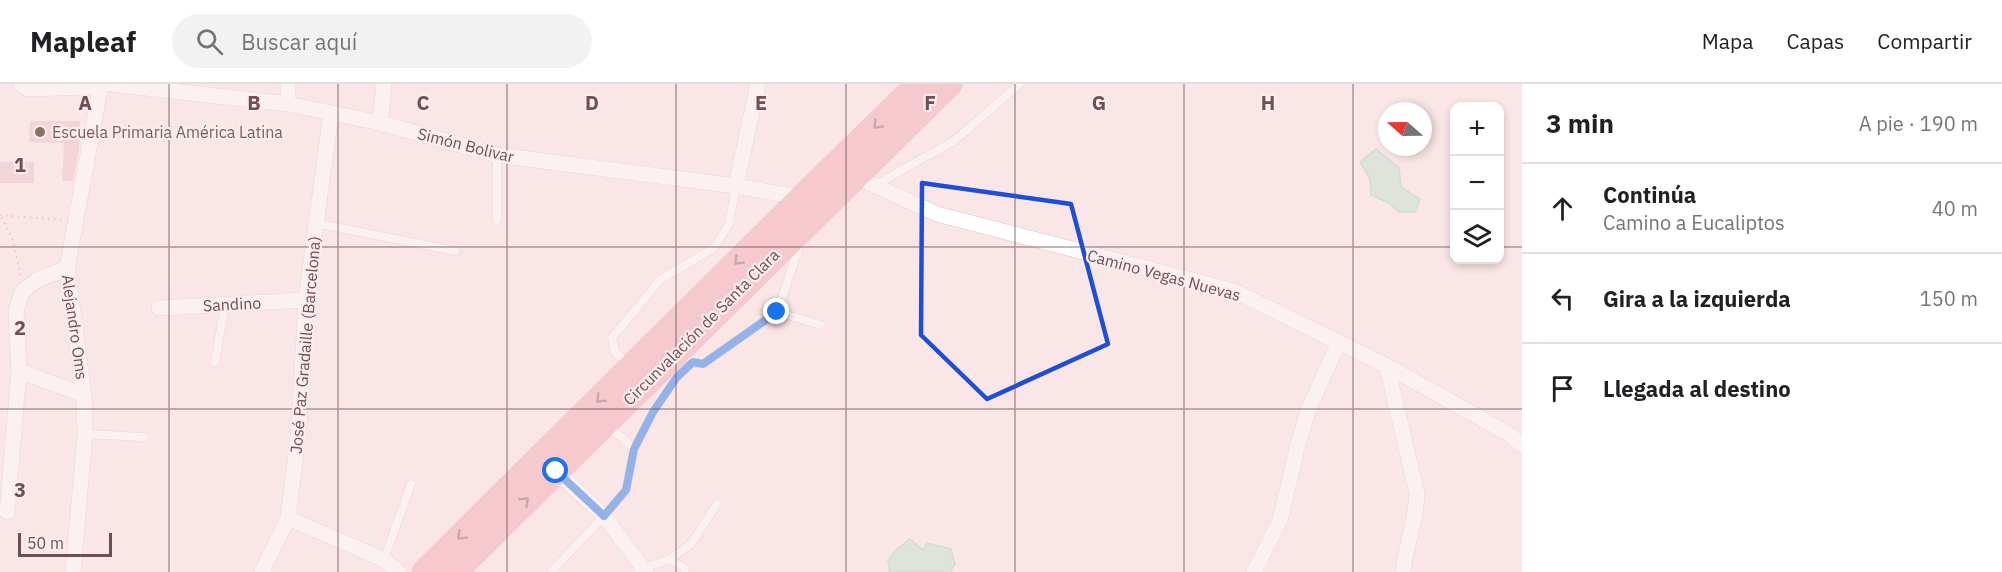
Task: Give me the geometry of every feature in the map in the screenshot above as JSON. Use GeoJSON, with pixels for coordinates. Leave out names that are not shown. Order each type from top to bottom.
{"type":"FeatureCollection","features":[{"type":"Feature","properties":{"kind":"highway","name":"Circunvalación de Santa Clara"},"geometry":{"type":"LineString","coordinates":[[454,572],[681,347],[809,210],[919,84]]}},
{"type":"Feature","properties":{"kind":"highway","name":"Circunvalación de Santa Clara"},"geometry":{"type":"LineString","coordinates":[[425,572],[632,367],[809,210],[864,181],[949,84]]}},
{"type":"Feature","properties":{"kind":"street"},"geometry":{"type":"LineString","coordinates":[[21,84],[28,89],[88,87],[99,84]]}},
{"type":"Feature","properties":{"kind":"street","name":"Alejandro Oms"},"geometry":{"type":"LineString","coordinates":[[73,572],[86,434],[84,395],[67,268],[99,84]]}},
{"type":"Feature","properties":{"kind":"street","name":"Simón Bolivar"},"geometry":{"type":"LineString","coordinates":[[110,84],[288,104],[380,123],[497,155],[736,186],[809,210]]}},
{"type":"Feature","properties":{"kind":"street"},"geometry":{"type":"LineString","coordinates":[[288,84],[288,104]]}},
{"type":"Feature","properties":{"kind":"street"},"geometry":{"type":"LineString","coordinates":[[380,123],[384,84]]}},
{"type":"Feature","properties":{"kind":"street"},"geometry":{"type":"LineString","coordinates":[[736,186],[758,84]]}},
{"type":"Feature","properties":{"kind":"street","name":"José Paz Gradaille (Barcelona)"},"geometry":{"type":"LineString","coordinates":[[262,572],[288,518],[299,428],[306,300],[331,113]]}},
{"type":"Feature","properties":{"kind":"street","name":"Camino Vegas Nuevas"},"geometry":{"type":"LineString","coordinates":[[864,181],[937,214],[1234,291],[1387,366],[1509,434],[1522,445]]}},
{"type":"Feature","properties":{"kind":"street"},"geometry":{"type":"LineString","coordinates":[[7,512],[19,371],[16,311],[22,292],[37,280],[67,268]]}},
{"type":"Feature","properties":{"kind":"street","name":"Sandino"},"geometry":{"type":"LineString","coordinates":[[159,308],[306,300]]}},
{"type":"Feature","properties":{"kind":"street"},"geometry":{"type":"LineString","coordinates":[[1254,572],[1280,520],[1309,408],[1339,342]]}},
{"type":"Feature","properties":{"kind":"street"},"geometry":{"type":"LineString","coordinates":[[1387,366],[1417,494],[1416,513],[1403,572]]}},
{"type":"Feature","properties":{"kind":"street"},"geometry":{"type":"LineString","coordinates":[[19,371],[84,395]]}},
{"type":"Feature","properties":{"kind":"street"},"geometry":{"type":"LineString","coordinates":[[556,471],[604,516],[645,570]]}},
{"type":"Feature","properties":{"kind":"street"},"geometry":{"type":"LineString","coordinates":[[288,518],[384,560],[399,572]]}},
{"type":"Feature","properties":{"kind":"lane"},"geometry":{"type":"LineString","coordinates":[[864,181],[954,141],[1020,84]]}},
{"type":"Feature","properties":{"kind":"lane"},"geometry":{"type":"LineString","coordinates":[[497,155],[497,220]]}},
{"type":"Feature","properties":{"kind":"lane"},"geometry":{"type":"LineString","coordinates":[[632,367],[615,352],[612,339],[660,280],[714,248],[729,224],[736,186]]}},
{"type":"Feature","properties":{"kind":"lane"},"geometry":{"type":"LineString","coordinates":[[681,347],[693,362],[703,364],[777,312],[809,210]]}},
{"type":"Feature","properties":{"kind":"lane"},"geometry":{"type":"LineString","coordinates":[[316,223],[455,251]]}},
{"type":"Feature","properties":{"kind":"lane"},"geometry":{"type":"LineString","coordinates":[[215,362],[225,305]]}},
{"type":"Feature","properties":{"kind":"lane"},"geometry":{"type":"LineString","coordinates":[[777,312],[821,325]]}},
{"type":"Feature","properties":{"kind":"lane"},"geometry":{"type":"LineString","coordinates":[[551,572],[626,490],[634,449],[653,412]]}},
{"type":"Feature","properties":{"kind":"lane"},"geometry":{"type":"LineString","coordinates":[[605,422],[634,449]]}},
{"type":"Feature","properties":{"kind":"lane"},"geometry":{"type":"LineString","coordinates":[[86,434],[144,437]]}},
{"type":"Feature","properties":{"kind":"lane"},"geometry":{"type":"LineString","coordinates":[[384,560],[411,484]]}},
{"type":"Feature","properties":{"kind":"lane"},"geometry":{"type":"LineString","coordinates":[[645,570],[670,559],[691,544],[717,504]]}},
{"type":"Feature","properties":{"kind":"lane"},"geometry":{"type":"LineString","coordinates":[[670,559],[685,570]]}},
{"type":"Feature","properties":{"kind":"path"},"geometry":{"type":"LineString","coordinates":[[22,292],[12,241],[1,216],[76,221]]}},
{"type":"Feature","properties":{"kind":"path"},"geometry":{"type":"LineString","coordinates":[[653,412],[671,386]]}},
{"type":"Feature","properties":{"kind":"highlighted area"},"geometry":{"type":"Polygon","coordinates":[[[922,183],[1071,204],[1108,344],[987,399],[921,335],[922,183]]]}},
{"type":"Feature","properties":{"kind":"shaded area"},"geometry":{"type":"Polygon","coordinates":[[[1376,149],[1378,156],[1384,156],[1399,168],[1401,187],[1420,199],[1415,212],[1399,212],[1389,203],[1371,195],[1370,179],[1360,162],[1376,149]]]}},
{"type":"Feature","properties":{"kind":"shaded area"},"geometry":{"type":"Polygon","coordinates":[[[910,539],[923,550],[927,543],[951,549],[955,564],[950,572],[890,572],[888,561],[896,550],[910,539]]]}},
{"type":"Feature","properties":{"kind":"building"},"geometry":{"type":"Polygon","coordinates":[[[30,121],[80,121],[79,149],[73,181],[62,181],[64,143],[29,142],[30,121]]]}},
{"type":"Feature","properties":{"kind":"building"},"geometry":{"type":"Polygon","coordinates":[[[0,162],[34,162],[34,183],[0,183],[0,162]]]}},
{"type":"Feature","properties":{"kind":"place","name":"Escuela Primaria América Latina"},"geometry":{"type":"Point","coordinates":[40,132]}},
{"type":"Feature","properties":{"kind":"route"},"geometry":{"type":"LineString","coordinates":[[556,471],[604,516],[626,490],[634,449],[653,412],[677,377],[693,362],[703,364],[777,312]]}}]}
